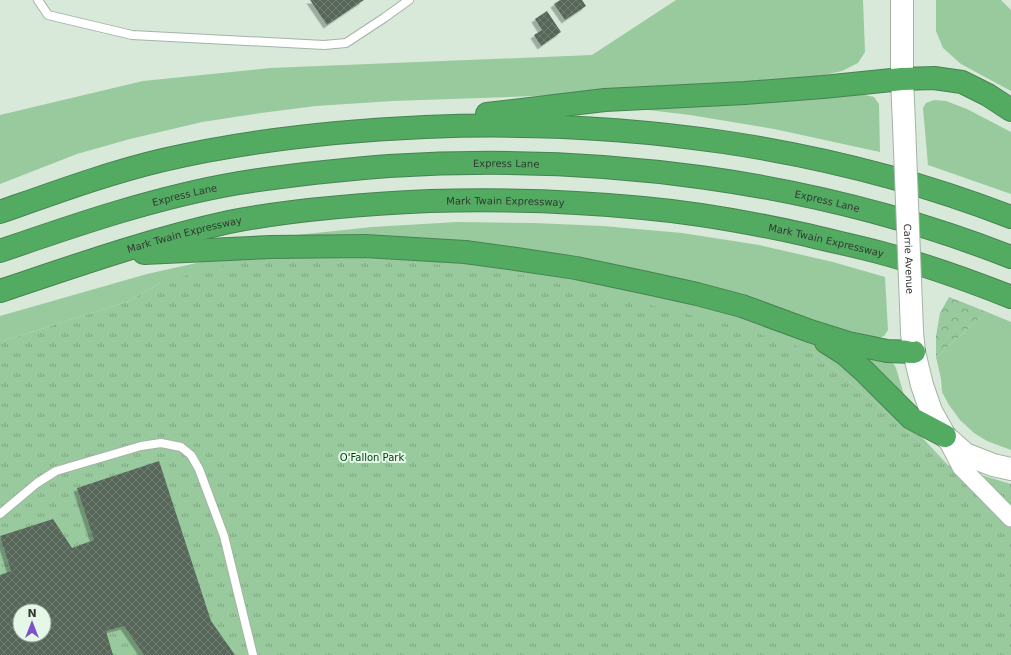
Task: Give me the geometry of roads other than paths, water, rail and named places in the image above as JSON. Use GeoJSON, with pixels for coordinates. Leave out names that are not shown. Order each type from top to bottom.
{"type":"FeatureCollection","features":[{"type":"Feature","properties":{"kind":"highway"},"geometry":{"type":"LineString","coordinates":[[401,128],[504,112],[605,100],[745,93],[902,79],[934,78],[962,82],[1011,110]]}},
{"type":"Feature","properties":{"kind":"highway"},"geometry":{"type":"LineString","coordinates":[[0,212],[104,177],[161,160],[223,148],[342,132],[401,128],[522,125],[642,132],[761,148],[821,160],[877,174],[936,191],[1011,217]]}},
{"type":"Feature","properties":{"kind":"highway","name":"Express Lane"},"geometry":{"type":"LineString","coordinates":[[0,251],[121,211],[179,195],[238,183],[297,174],[357,168],[477,163],[597,166],[716,179],[775,189],[833,201],[881,214],[947,234],[1011,257]]}},
{"type":"Feature","properties":{"kind":"highway","name":"Mark Twain Expressway"},"geometry":{"type":"LineString","coordinates":[[0,292],[109,254],[172,236],[230,222],[288,212],[339,207],[405,202],[466,200],[585,203],[645,208],[770,227],[878,252],[937,270],[1011,297]]}},
{"type":"Feature","properties":{"kind":"highway"},"geometry":{"type":"LineString","coordinates":[[109,254],[271,247],[365,246],[465,252],[576,268],[654,284],[742,306],[848,343],[887,351],[913,342]]}},
{"type":"Feature","properties":{"kind":"highway"},"geometry":{"type":"LineString","coordinates":[[810,331],[845,354],[911,418],[945,436]]}},
{"type":"Feature","properties":{"kind":"main road","name":"Carrie Avenue"},"geometry":{"type":"LineString","coordinates":[[902,0],[902,79],[913,342],[922,385],[931,411],[945,436],[965,454],[993,465],[1011,469]]}},
{"type":"Feature","properties":{"kind":"street"},"geometry":{"type":"LineString","coordinates":[[945,436],[961,467],[1011,518]]}},
{"type":"Feature","properties":{"kind":"lane"},"geometry":{"type":"LineString","coordinates":[[38,0],[48,15],[132,35],[324,45],[346,43],[409,0]]}},
{"type":"Feature","properties":{"kind":"lane"},"geometry":{"type":"LineString","coordinates":[[0,514],[37,483],[56,471],[141,446],[161,443],[181,447],[191,455],[199,469],[224,536],[253,655]]}},
{"type":"Feature","properties":{"kind":"park label","name":"O'Fallon Park"},"geometry":{"type":"Point","coordinates":[372,457]}}]}
